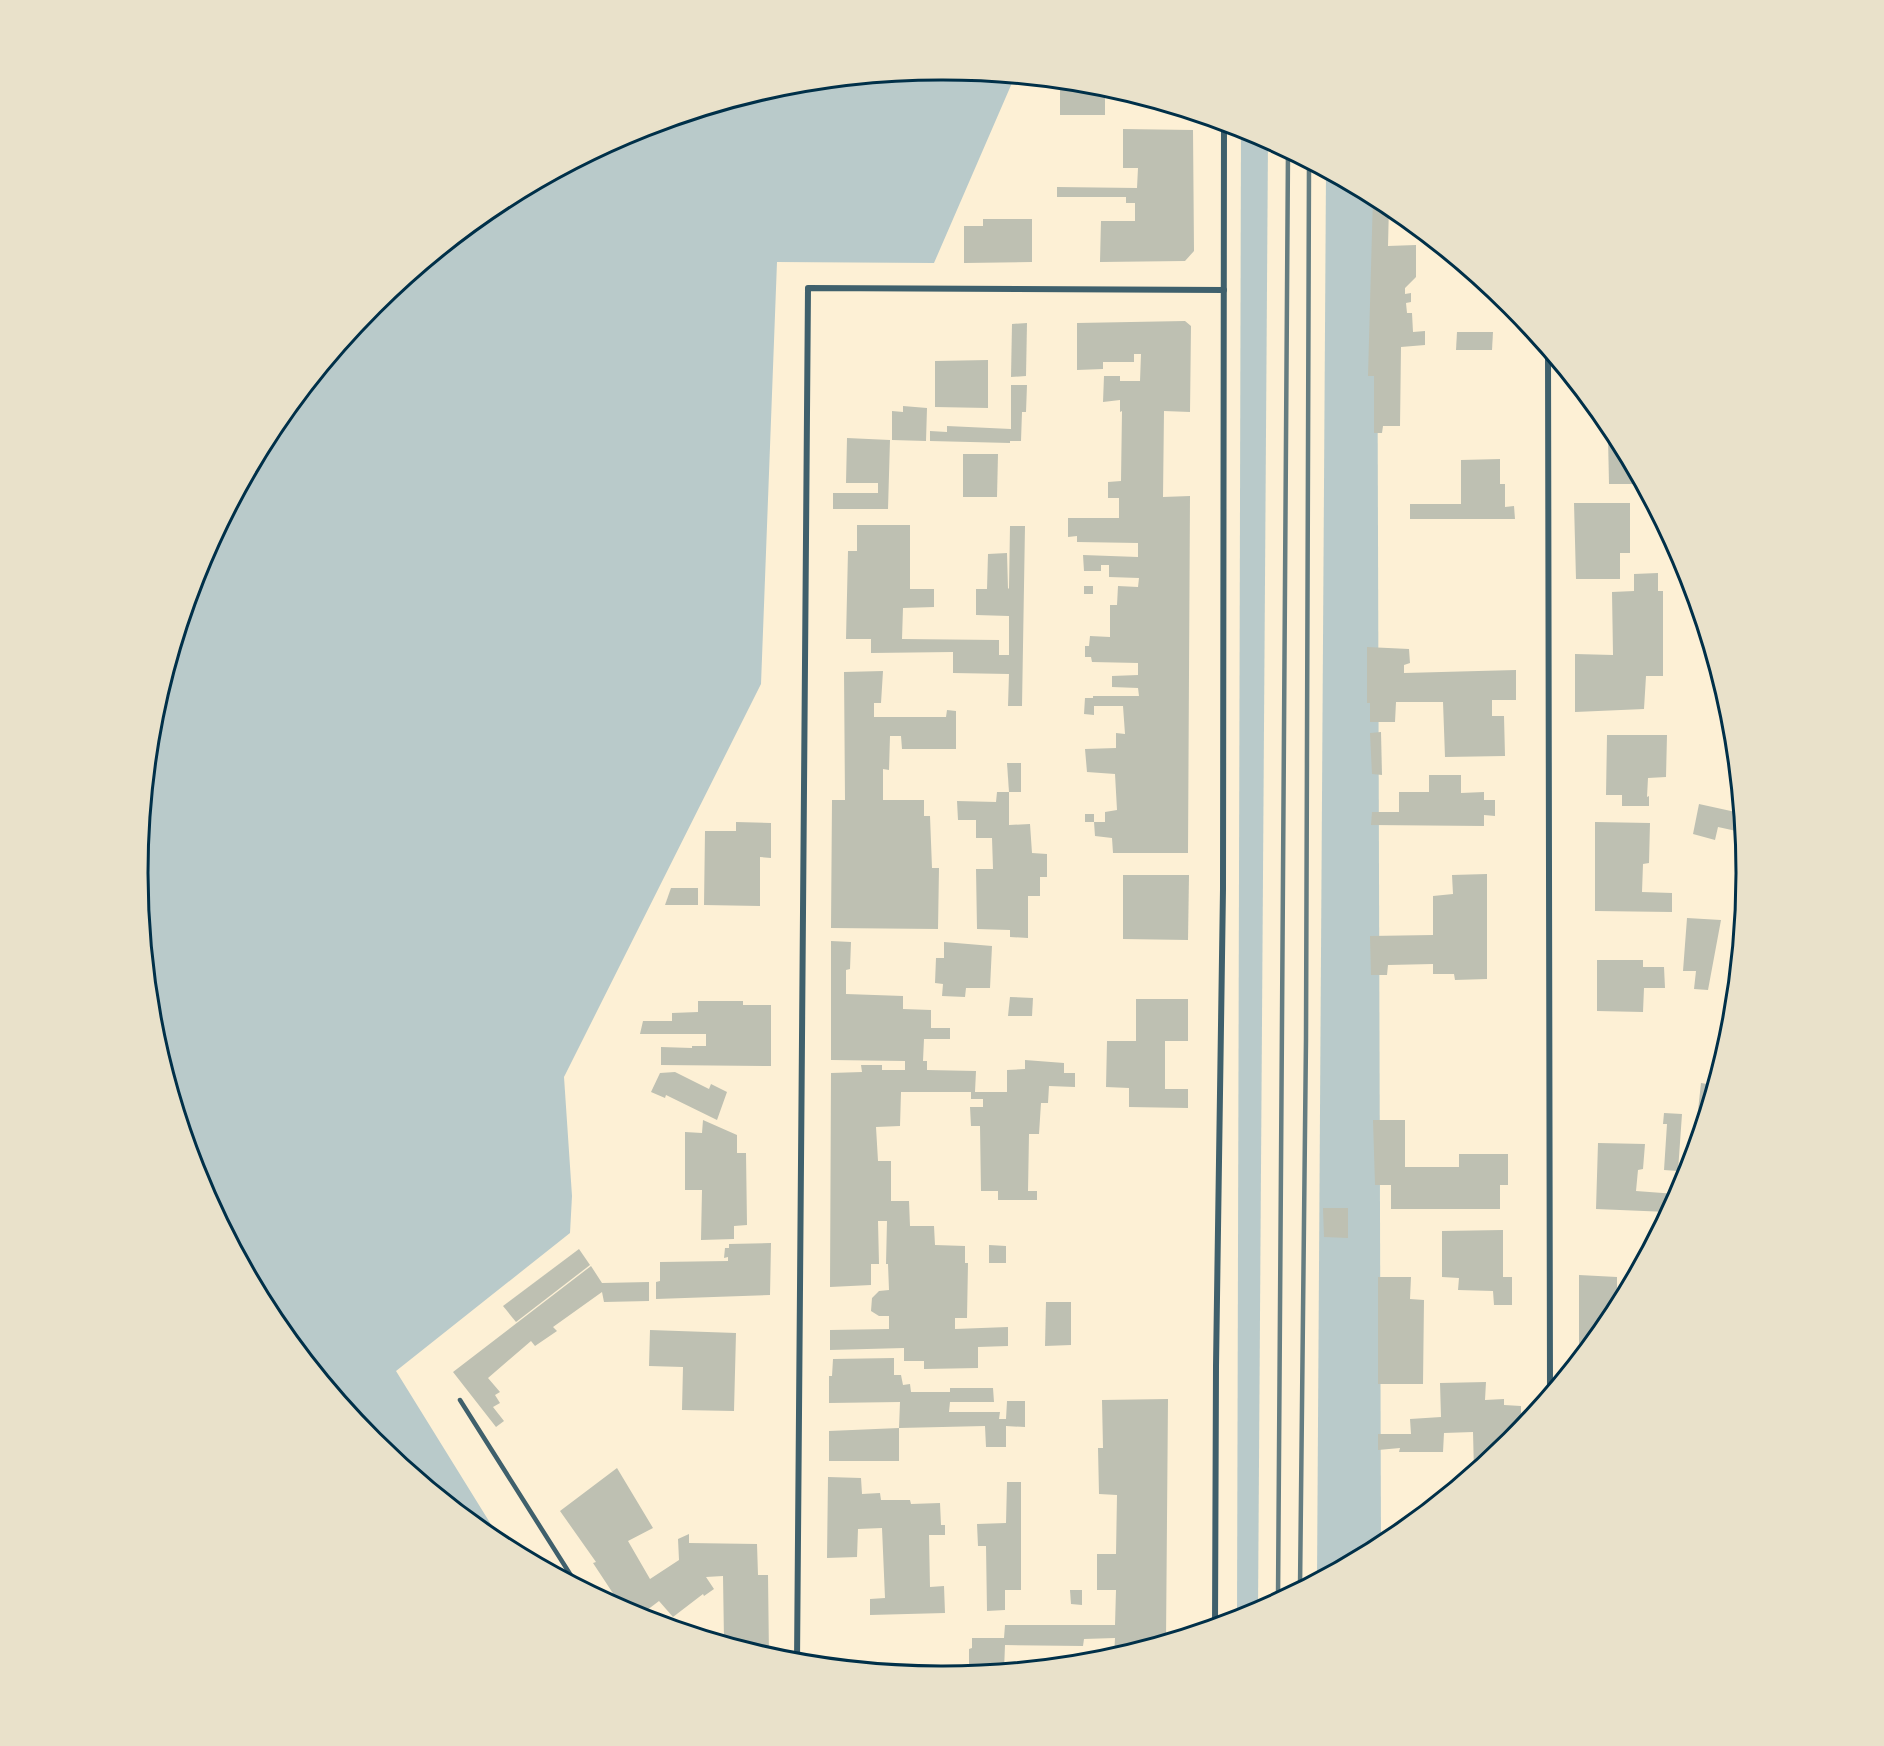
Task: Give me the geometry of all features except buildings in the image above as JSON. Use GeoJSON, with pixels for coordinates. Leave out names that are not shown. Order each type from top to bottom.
{"type":"FeatureCollection","features":[{"type":"Feature","properties":{"kind":"street"},"geometry":{"type":"LineString","coordinates":[[1215,1617],[1222,889],[1224,132]]}},
{"type":"Feature","properties":{"kind":"street"},"geometry":{"type":"LineString","coordinates":[[797,1653],[808,288],[1224,290]]}},
{"type":"Feature","properties":{"kind":"street"},"geometry":{"type":"LineString","coordinates":[[1548,361],[1550,1383]]}},
{"type":"Feature","properties":{"kind":"lane"},"geometry":{"type":"LineString","coordinates":[[460,1400],[571,1574]]}},
{"type":"Feature","properties":{"kind":"shaded area"},"geometry":{"type":"Polygon","coordinates":[[[890,81],[1012,83],[934,263],[777,262],[761,684],[564,1077],[572,1196],[570,1233],[396,1371],[493,1527],[419,1470],[381,1434],[312,1356],[282,1314],[230,1224],[209,1177],[176,1078],[155,977],[150,925],[148,873],[155,769],[164,718],[191,618],[230,522],[282,432],[345,350],[419,276],[459,243],[501,213],[545,186],[591,161],[638,140],[687,122],[787,95],[838,86],[890,81]]]}},
{"type":"Feature","properties":{"kind":"shaded area"},"geometry":{"type":"Polygon","coordinates":[[[1241,138],[1268,150],[1258,1601],[1237,1609],[1241,138]]]}},
{"type":"Feature","properties":{"kind":"shaded area"},"geometry":{"type":"Polygon","coordinates":[[[1326,179],[1377,209],[1381,1534],[1317,1572],[1326,179]]]}},
{"type":"Feature","properties":{"kind":"railway"},"geometry":{"type":"LineString","coordinates":[[1278,1592],[1288,159]]}},
{"type":"Feature","properties":{"kind":"railway"},"geometry":{"type":"LineString","coordinates":[[1300,1581],[1306,1039],[1309,170]]}}]}
